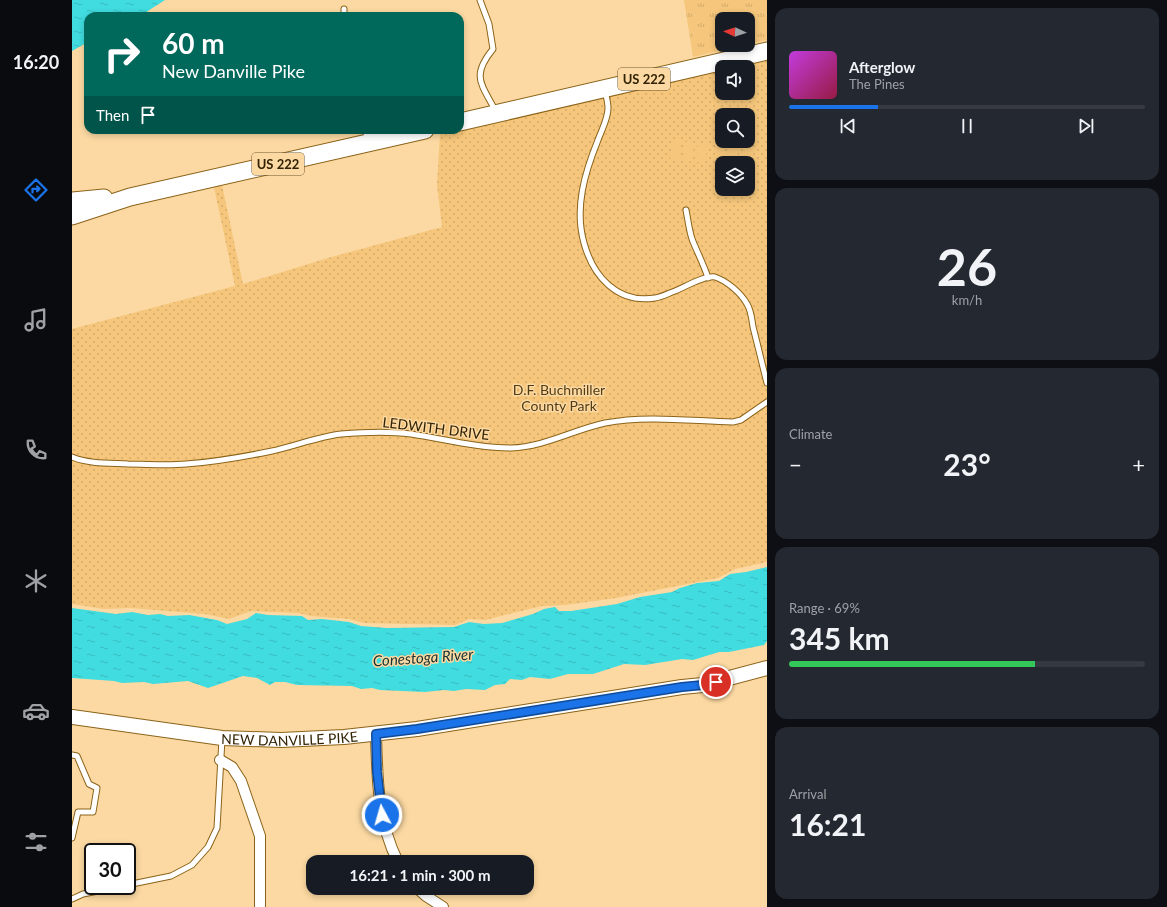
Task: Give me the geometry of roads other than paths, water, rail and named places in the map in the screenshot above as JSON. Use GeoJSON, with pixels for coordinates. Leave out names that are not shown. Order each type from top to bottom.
{"type":"FeatureCollection","features":[{"type":"Feature","properties":{"kind":"highway","name":"US 222"},"geometry":{"type":"LineString","coordinates":[[464,121],[767,51]]}},
{"type":"Feature","properties":{"kind":"highway","name":"US 222"},"geometry":{"type":"LineString","coordinates":[[72,216],[130,197],[367,136],[386,134]]}},
{"type":"Feature","properties":{"kind":"highway","name":"US 222"},"geometry":{"type":"LineString","coordinates":[[72,201],[130,197]]}},
{"type":"Feature","properties":{"kind":"main road","name":"NEW DANVILLE PIKE"},"geometry":{"type":"LineString","coordinates":[[72,717],[222,738],[281,740],[376,734],[703,685],[767,668]]}},
{"type":"Feature","properties":{"kind":"street"},"geometry":{"type":"LineString","coordinates":[[376,734],[377,772],[382,815],[388,839],[395,855]]}},
{"type":"Feature","properties":{"kind":"street"},"geometry":{"type":"LineString","coordinates":[[220,760],[232,767],[241,781],[260,836],[260,907]]}},
{"type":"Feature","properties":{"kind":"street"},"geometry":{"type":"LineString","coordinates":[[425,895],[443,907]]}},
{"type":"Feature","properties":{"kind":"lane"},"geometry":{"type":"LineString","coordinates":[[480,0],[489,24],[493,49],[485,59],[479,72],[480,82],[497,113]]}},
{"type":"Feature","properties":{"kind":"lane"},"geometry":{"type":"LineString","coordinates":[[605,88],[608,108],[605,123],[584,184],[580,204],[580,222],[584,242],[591,261],[598,274],[606,283],[619,293],[636,298],[656,298],[701,279],[714,277],[730,285],[739,293],[748,305],[767,383]]}},
{"type":"Feature","properties":{"kind":"lane"},"geometry":{"type":"LineString","coordinates":[[686,210],[692,240],[703,262],[708,278]]}},
{"type":"Feature","properties":{"kind":"lane","name":"LEDWITH DRIVE"},"geometry":{"type":"LineString","coordinates":[[72,457],[102,462],[165,465],[185,464],[229,460],[275,451],[341,434],[366,433],[409,434],[485,446],[510,448],[524,447],[546,443],[584,429],[606,423],[626,420],[659,419],[733,422],[741,420],[767,402]]}},
{"type":"Feature","properties":{"kind":"lane"},"geometry":{"type":"LineString","coordinates":[[136,883],[171,876],[192,865],[208,848],[217,828],[222,738]]}},
{"type":"Feature","properties":{"kind":"lane"},"geometry":{"type":"LineString","coordinates":[[72,755],[77,756],[89,784],[97,788],[93,812],[78,812],[72,838]]}},
{"type":"Feature","properties":{"kind":"lane"},"geometry":{"type":"LineString","coordinates":[[72,892],[74,898],[84,894]]}},
{"type":"Feature","properties":{"kind":"water"},"geometry":{"type":"Polygon","coordinates":[[[72,0],[165,0],[146,12],[84,12],[84,44],[72,51],[72,0]]]}},
{"type":"Feature","properties":{"kind":"water","name":"Conestoga River"},"geometry":{"type":"Polygon","coordinates":[[[767,567],[767,641],[764,645],[729,652],[719,652],[693,660],[682,659],[645,665],[624,664],[593,674],[568,674],[550,679],[530,677],[522,680],[510,679],[505,684],[495,685],[485,690],[466,689],[425,692],[380,690],[372,688],[361,689],[352,686],[297,685],[285,682],[275,682],[270,685],[257,678],[243,676],[208,688],[188,681],[153,684],[144,682],[122,683],[72,678],[72,608],[116,614],[132,612],[148,615],[189,615],[217,620],[227,624],[247,619],[256,613],[268,615],[302,616],[308,620],[322,619],[349,622],[361,626],[387,628],[454,627],[469,622],[484,624],[502,623],[533,614],[544,609],[555,607],[559,611],[571,611],[617,604],[640,597],[672,592],[697,583],[719,581],[730,574],[767,567]]]}},
{"type":"Feature","properties":{"kind":"park label","name":"D.F. Buchmiller County Park"},"geometry":{"type":"Point","coordinates":[559,398]}}]}
